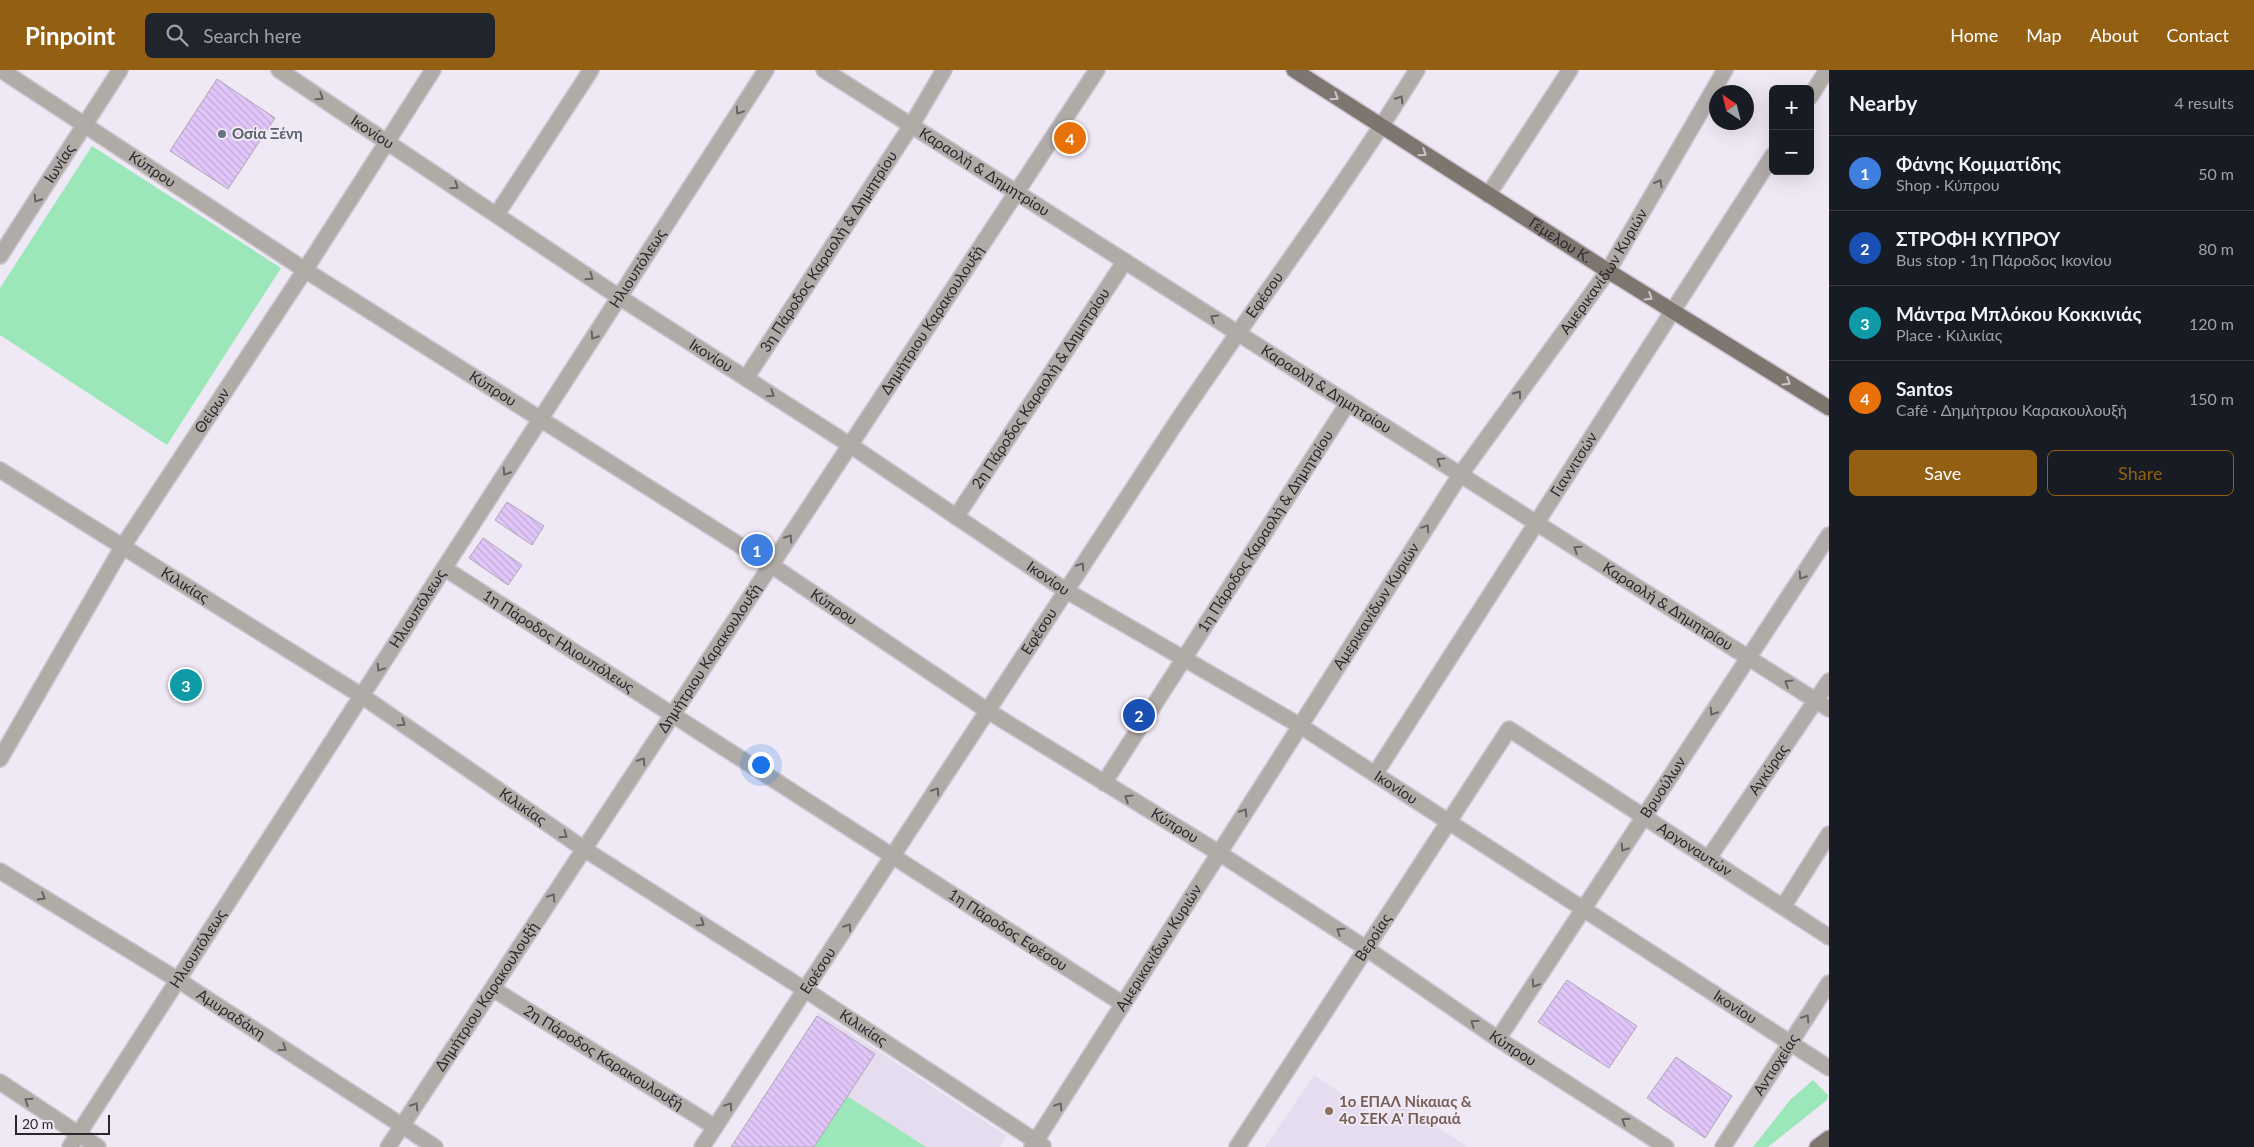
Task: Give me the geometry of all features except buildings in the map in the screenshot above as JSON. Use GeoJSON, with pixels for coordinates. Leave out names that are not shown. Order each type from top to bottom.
{"type":"FeatureCollection","features":[{"type":"Feature","properties":{"kind":"main road","name":"Γέμελου Κ."},"geometry":{"type":"LineString","coordinates":[[1294,70],[1608,271],[1829,408]]}},
{"type":"Feature","properties":{"kind":"main road"},"geometry":{"type":"LineString","coordinates":[[1817,1147],[1829,1138]]}},
{"type":"Feature","properties":{"kind":"street","name":"Κύπρου"},"geometry":{"type":"LineString","coordinates":[[1,70],[305,270],[771,565],[988,711],[1219,854],[1367,949],[1498,1039],[1666,1147]]}},
{"type":"Feature","properties":{"kind":"street","name":"Ιωνίας"},"geometry":{"type":"LineString","coordinates":[[0,256],[120,70]]}},
{"type":"Feature","properties":{"kind":"street","name":"Ικονίου"},"geometry":{"type":"LineString","coordinates":[[279,70],[620,296],[850,445],[1065,590],[1299,725],[1829,1068]]}},
{"type":"Feature","properties":{"kind":"street","name":"Θείρων"},"geometry":{"type":"LineString","coordinates":[[0,759],[123,546],[305,270],[433,70]]}},
{"type":"Feature","properties":{"kind":"street"},"geometry":{"type":"LineString","coordinates":[[497,214],[591,70]]}},
{"type":"Feature","properties":{"kind":"street","name":"Ηλιουπόλεως"},"geometry":{"type":"LineString","coordinates":[[70,1147],[766,70]]}},
{"type":"Feature","properties":{"kind":"street","name":"Καραολή & Δημητρίου"},"geometry":{"type":"LineString","coordinates":[[824,70],[1829,709]]}},
{"type":"Feature","properties":{"kind":"street","name":"3η Πάροδος Καραολή & Δημητρίου"},"geometry":{"type":"LineString","coordinates":[[746,378],[911,126],[944,70]]}},
{"type":"Feature","properties":{"kind":"street","name":"Δημήτριου Καρακουλουξή"},"geometry":{"type":"LineString","coordinates":[[388,1147],[1097,70]]}},
{"type":"Feature","properties":{"kind":"street","name":"Εφέσου"},"geometry":{"type":"LineString","coordinates":[[702,1147],[806,991],[1065,590],[1236,332],[1382,127],[1418,70]]}},
{"type":"Feature","properties":{"kind":"street"},"geometry":{"type":"LineString","coordinates":[[1488,194],[1570,70]]}},
{"type":"Feature","properties":{"kind":"street","name":"Αμερικανίδων Κυριών"},"geometry":{"type":"LineString","coordinates":[[1037,1145],[1123,1004],[1460,474],[1608,271],[1725,70]]}},
{"type":"Feature","properties":{"kind":"street"},"geometry":{"type":"LineString","coordinates":[[1814,90],[1827,70]]}},
{"type":"Feature","properties":{"kind":"street","name":"Γιαννιτσών"},"geometry":{"type":"LineString","coordinates":[[1375,774],[1769,161]]}},
{"type":"Feature","properties":{"kind":"street","name":"2η Πάροδος Καραολή & Δημητρίου"},"geometry":{"type":"LineString","coordinates":[[956,517],[1125,261]]}},
{"type":"Feature","properties":{"kind":"street","name":"1η Πάροδος Καραολή & Δημητρίου"},"geometry":{"type":"LineString","coordinates":[[1104,783],[1348,403]]}},
{"type":"Feature","properties":{"kind":"street","name":"Κιλικίας"},"geometry":{"type":"LineString","coordinates":[[0,470],[362,696],[584,849],[806,991],[1037,1145]]}},
{"type":"Feature","properties":{"kind":"street","name":"Βρυούλων"},"geometry":{"type":"LineString","coordinates":[[1498,1039],[1829,535]]}},
{"type":"Feature","properties":{"kind":"street","name":"1η Πάροδος Ηλιουπόλεως"},"geometry":{"type":"LineString","coordinates":[[444,568],[893,857]]}},
{"type":"Feature","properties":{"kind":"street","name":"Αγκύρας"},"geometry":{"type":"LineString","coordinates":[[1708,859],[1829,681]]}},
{"type":"Feature","properties":{"kind":"street","name":"Αργοναυτών"},"geometry":{"type":"LineString","coordinates":[[1509,729],[1829,937]]}},
{"type":"Feature","properties":{"kind":"street","name":"Βεροίας"},"geometry":{"type":"LineString","coordinates":[[1237,1147],[1509,729]]}},
{"type":"Feature","properties":{"kind":"street"},"geometry":{"type":"LineString","coordinates":[[1783,907],[1829,834]]}},
{"type":"Feature","properties":{"kind":"street","name":"1η Πάροδος Εφέσου"},"geometry":{"type":"LineString","coordinates":[[893,857],[1123,1004]]}},
{"type":"Feature","properties":{"kind":"street","name":"Αμυραδάκη"},"geometry":{"type":"LineString","coordinates":[[0,872],[178,980],[435,1147]]}},
{"type":"Feature","properties":{"kind":"street","name":"Αντιοχείας"},"geometry":{"type":"LineString","coordinates":[[1723,1147],[1829,983]]}},
{"type":"Feature","properties":{"kind":"street","name":"2η Πάροδος Καρακουλουξή"},"geometry":{"type":"LineString","coordinates":[[492,989],[715,1127]]}},
{"type":"Feature","properties":{"kind":"street"},"geometry":{"type":"LineString","coordinates":[[0,1082],[98,1147]]}},
{"type":"Feature","properties":{"kind":"shaded area"},"geometry":{"type":"Polygon","coordinates":[[[819,1012],[1007,1136],[1000,1147],[731,1147],[819,1012]]]}},
{"type":"Feature","properties":{"kind":"shaded area","name":"1ο ΕΠΑΛ Νίκαιας & 4ο ΣΕΚ Α' Πειραιά"},"geometry":{"type":"Polygon","coordinates":[[[1314,1075],[1383,1121],[1398,1101],[1468,1147],[1265,1147],[1314,1075]]]}},
{"type":"Feature","properties":{"kind":"green space"},"geometry":{"type":"Polygon","coordinates":[[[92,146],[281,268],[167,445],[0,335],[0,288],[92,146]]]}},
{"type":"Feature","properties":{"kind":"green space"},"geometry":{"type":"Polygon","coordinates":[[[1813,1080],[1828,1095],[1827,1100],[1768,1147],[1753,1147],[1790,1100],[1813,1080]]]}},
{"type":"Feature","properties":{"kind":"green space"},"geometry":{"type":"Polygon","coordinates":[[[847,1096],[926,1147],[814,1147],[847,1096]]]}},
{"type":"Feature","properties":{"kind":"place","name":"Οσία Ξένη"},"geometry":{"type":"Point","coordinates":[222,134]}},
{"type":"Feature","properties":{"kind":"place","name":"Santos"},"geometry":{"type":"Point","coordinates":[1070,138]}},
{"type":"Feature","properties":{"kind":"place","name":"Φάνης Κομματίδης"},"geometry":{"type":"Point","coordinates":[757,550]}},
{"type":"Feature","properties":{"kind":"place","name":"Μάντρα Μπλόκου Κοκκινιάς"},"geometry":{"type":"Point","coordinates":[186,685]}},
{"type":"Feature","properties":{"kind":"place","name":"ΣΤΡΟΦΗ ΚΥΠΡΟΥ"},"geometry":{"type":"Point","coordinates":[1139,715]}},
{"type":"Feature","properties":{"kind":"place","name":"1ο ΕΠΑΛ Νίκαιας & 4ο ΣΕΚ Α' Πειραιά"},"geometry":{"type":"Point","coordinates":[1329,1111]}}]}
